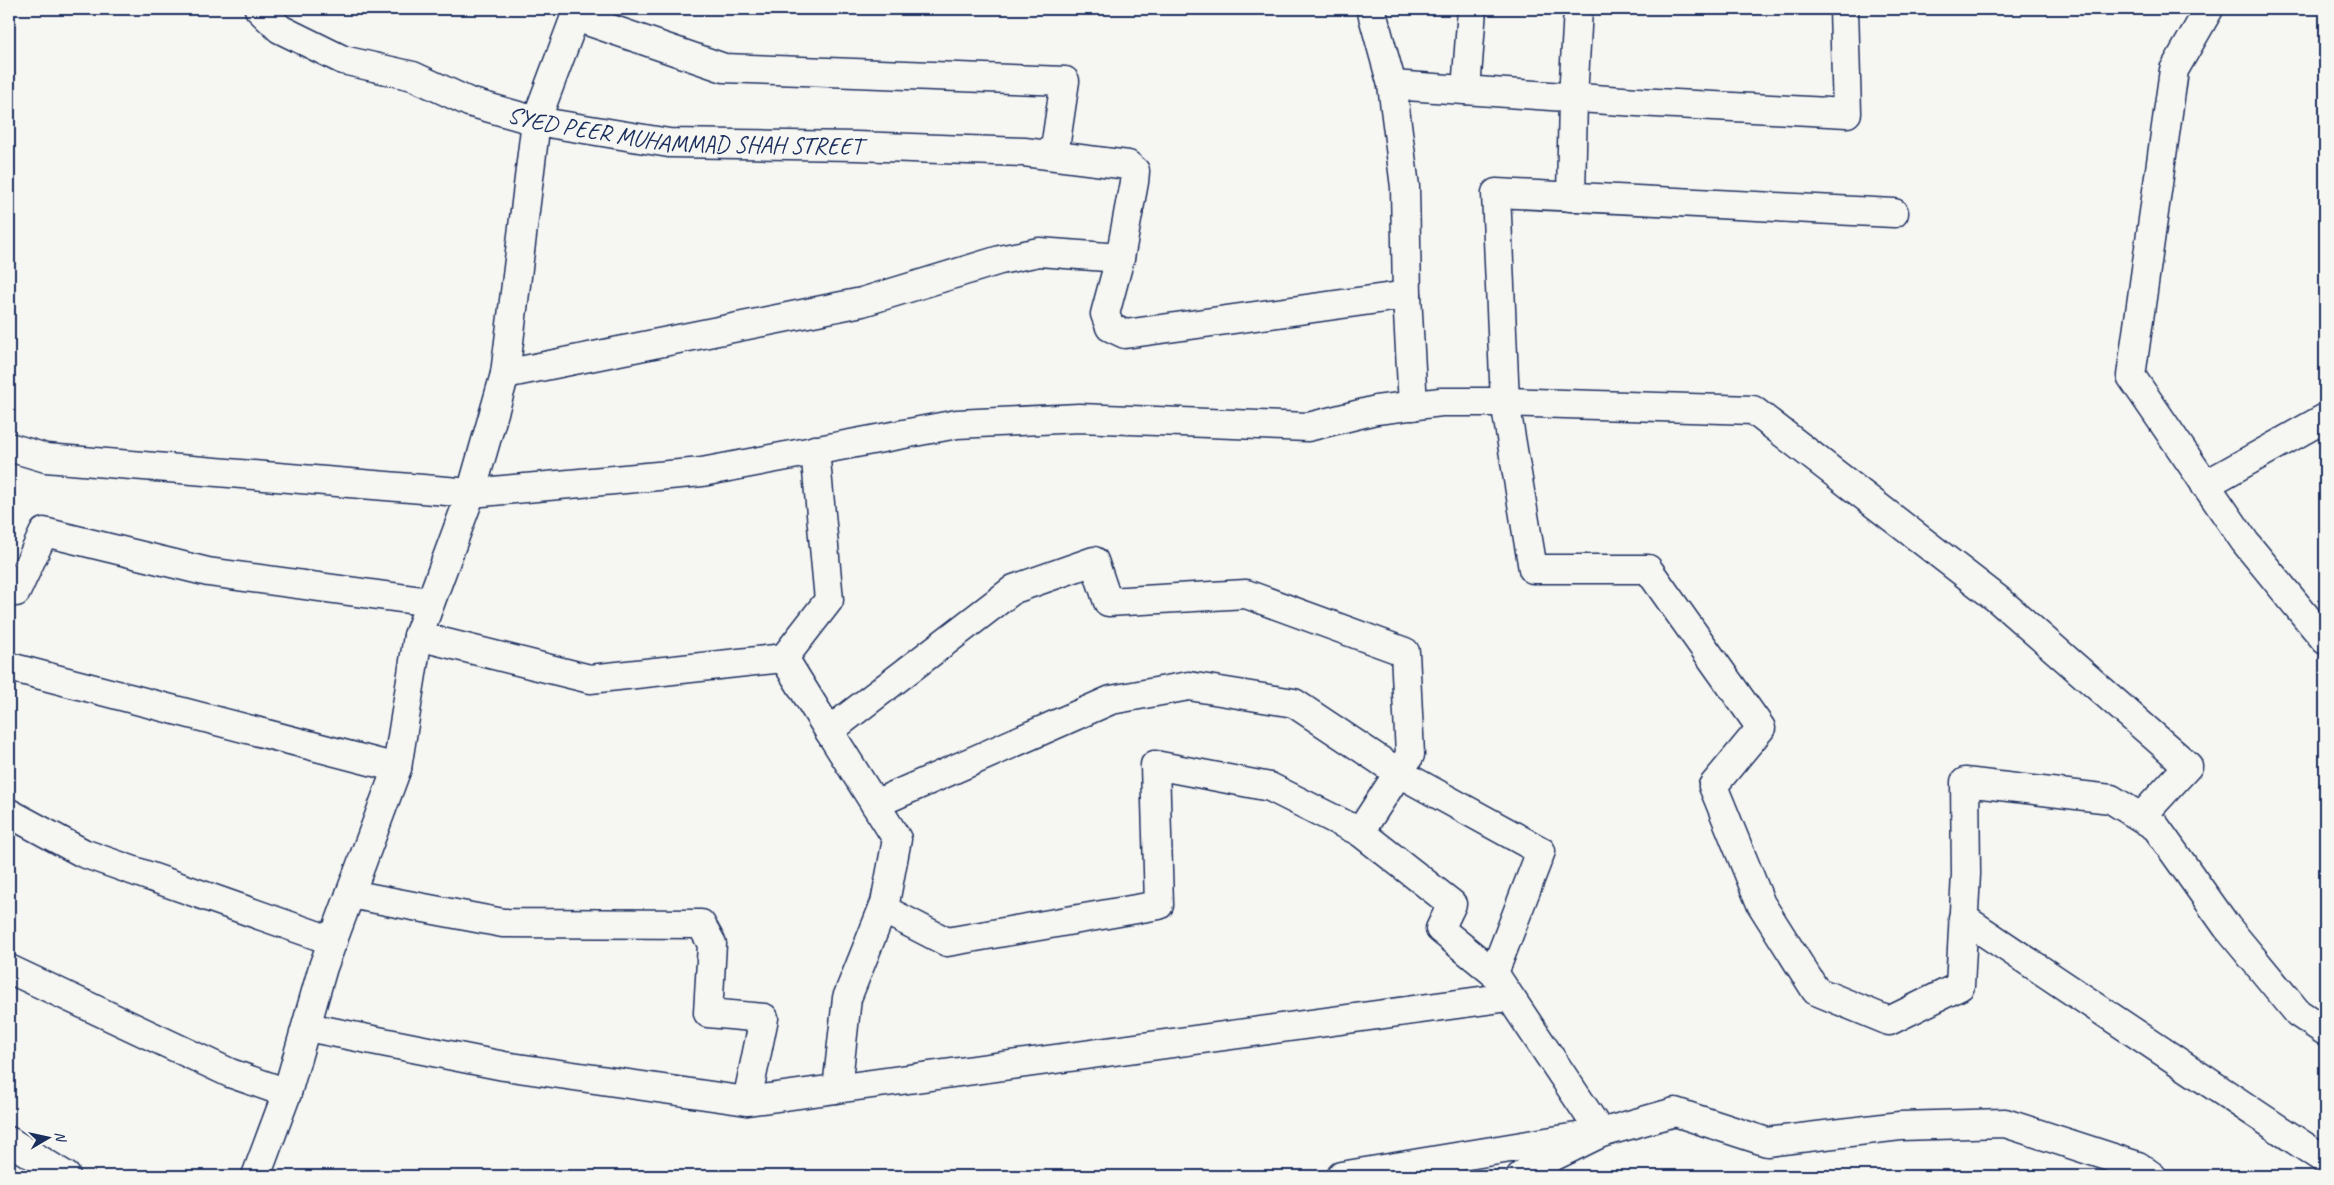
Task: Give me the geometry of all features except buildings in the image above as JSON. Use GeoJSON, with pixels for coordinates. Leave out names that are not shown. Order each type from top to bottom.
{"type":"FeatureCollection","features":[{"type":"Feature","properties":{"kind":"street","name":"SYED PEER MUHAMMAD SHAH STREET"},"geometry":{"type":"LineString","coordinates":[[259,9],[280,30],[343,60],[413,76],[469,102],[536,121],[669,143],[856,146],[1024,152],[1128,165],[1135,171],[1120,258]]}},
{"type":"Feature","properties":{"kind":"street"},"geometry":{"type":"LineString","coordinates":[[1371,9],[1392,85],[1405,187],[1407,295],[1413,406]]}},
{"type":"Feature","properties":{"kind":"street"},"geometry":{"type":"LineString","coordinates":[[1466,90],[1472,9]]}},
{"type":"Feature","properties":{"kind":"street"},"geometry":{"type":"LineString","coordinates":[[1571,197],[1572,98],[1578,9]]}},
{"type":"Feature","properties":{"kind":"street"},"geometry":{"type":"LineString","coordinates":[[1392,85],[1572,98],[1847,113],[1844,9]]}},
{"type":"Feature","properties":{"kind":"street"},"geometry":{"type":"LineString","coordinates":[[2209,9],[2174,70],[2131,376],[2245,542],[2325,640]]}},
{"type":"Feature","properties":{"kind":"street"},"geometry":{"type":"LineString","coordinates":[[256,1176],[287,1093],[323,967],[397,768],[418,636],[470,493],[505,374],[536,121],[577,13],[724,68],[1065,81],[1054,155]]}},
{"type":"Feature","properties":{"kind":"street"},"geometry":{"type":"LineString","coordinates":[[1894,213],[1496,193],[1505,402],[1532,569],[1648,569],[1761,728],[1713,786],[1761,904],[1816,991],[1889,1020],[1960,986],[1966,874],[1965,782],[2111,799],[2156,827],[2227,927],[2298,1012],[2325,1031]]}},
{"type":"Feature","properties":{"kind":"street"},"geometry":{"type":"LineString","coordinates":[[505,374],[862,302],[1000,260],[1039,252],[1120,258],[1105,314],[1110,327],[1125,334],[1407,295]]}},
{"type":"Feature","properties":{"kind":"street"},"geometry":{"type":"LineString","coordinates":[[9,447],[46,458],[470,493],[702,472],[957,424],[1079,418],[1308,426],[1376,410],[1441,402],[1505,402],[1753,410],[2000,601],[2188,766],[2141,817]]}},
{"type":"Feature","properties":{"kind":"street"},"geometry":{"type":"LineString","coordinates":[[2205,485],[2325,418]]}},
{"type":"Feature","properties":{"kind":"street"},"geometry":{"type":"LineString","coordinates":[[418,636],[590,679],[784,658],[829,600],[815,450]]}},
{"type":"Feature","properties":{"kind":"street"},"geometry":{"type":"LineString","coordinates":[[9,589],[16,592],[44,532],[208,572],[430,602]]}},
{"type":"Feature","properties":{"kind":"street"},"geometry":{"type":"LineString","coordinates":[[829,731],[1014,589],[1094,560],[1108,602],[1246,594],[1405,652],[1410,755],[1360,832]]}},
{"type":"Feature","properties":{"kind":"street"},"geometry":{"type":"LineString","coordinates":[[784,658],[897,839],[883,909],[847,998],[837,1089]]}},
{"type":"Feature","properties":{"kind":"street"},"geometry":{"type":"LineString","coordinates":[[10,667],[397,768]]}},
{"type":"Feature","properties":{"kind":"street"},"geometry":{"type":"LineString","coordinates":[[875,804],[1111,700],[1189,686],[1294,703],[1399,773],[1541,851],[1494,973]]}},
{"type":"Feature","properties":{"kind":"street"},"geometry":{"type":"LineString","coordinates":[[883,909],[947,942],[1159,905],[1155,765],[1270,786],[1360,832],[1452,904],[1440,929],[1494,973],[1601,1133]]}},
{"type":"Feature","properties":{"kind":"street"},"geometry":{"type":"LineString","coordinates":[[9,813],[83,853],[333,941]]}},
{"type":"Feature","properties":{"kind":"street"},"geometry":{"type":"LineString","coordinates":[[350,894],[503,924],[701,924],[712,944],[708,1013],[764,1018],[748,1101]]}},
{"type":"Feature","properties":{"kind":"street"},"geometry":{"type":"LineString","coordinates":[[1963,918],[2325,1160]]}},
{"type":"Feature","properties":{"kind":"street"},"geometry":{"type":"LineString","coordinates":[[9,969],[230,1073],[287,1093]]}},
{"type":"Feature","properties":{"kind":"street"},"geometry":{"type":"LineString","coordinates":[[307,1027],[504,1066],[748,1101],[1509,997]]}},
{"type":"Feature","properties":{"kind":"street"},"geometry":{"type":"LineString","coordinates":[[1341,1176],[1601,1133],[1675,1112],[1767,1142],[1900,1126],[2005,1123],[2138,1166],[2152,1176]]}},
{"type":"Feature","properties":{"kind":"street"},"geometry":{"type":"LineString","coordinates":[[1521,1176],[1536,1165],[1601,1133]]}},
{"type":"Feature","properties":{"kind":"street"},"geometry":{"type":"LineString","coordinates":[[9,1142],[66,1176]]}}]}
